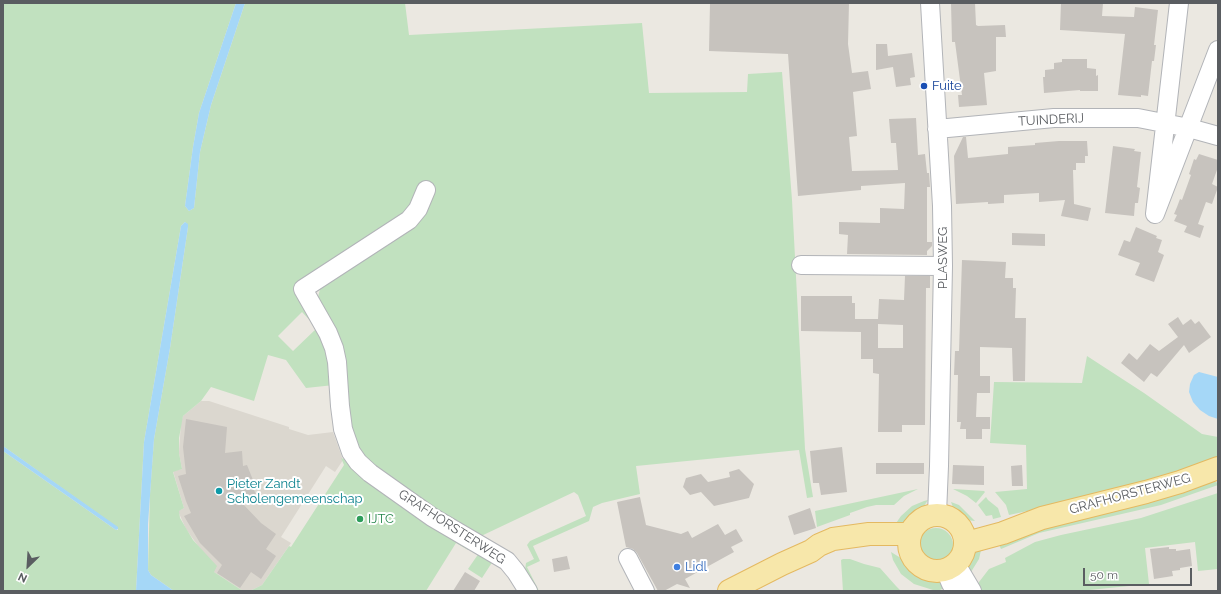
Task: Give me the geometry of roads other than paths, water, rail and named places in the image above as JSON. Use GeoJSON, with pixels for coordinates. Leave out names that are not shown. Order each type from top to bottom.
{"type":"FeatureCollection","features":[{"type":"Feature","properties":{"kind":"main road","name":"GRAFHORSTERWEG"},"geometry":{"type":"LineString","coordinates":[[964,536],[1003,533],[1042,518],[1146,492],[1180,482],[1218,468]]}},
{"type":"Feature","properties":{"kind":"main road"},"geometry":{"type":"LineString","coordinates":[[937,514],[955,520],[964,536],[964,555],[951,567],[938,571],[926,569],[916,561],[910,542],[918,522],[930,515],[937,514]]}},
{"type":"Feature","properties":{"kind":"main road"},"geometry":{"type":"LineString","coordinates":[[729,591],[811,551],[910,542]]}},
{"type":"Feature","properties":{"kind":"street","name":"PLASWEG"},"geometry":{"type":"LineString","coordinates":[[930,3],[942,206],[943,266],[937,514]]}},
{"type":"Feature","properties":{"kind":"street"},"geometry":{"type":"LineString","coordinates":[[1179,3],[1155,214],[1218,50]]}},
{"type":"Feature","properties":{"kind":"street","name":"TUINDERIJ"},"geometry":{"type":"LineString","coordinates":[[938,129],[1054,118],[1138,118],[1189,128],[1218,136]]}},
{"type":"Feature","properties":{"kind":"street","name":"GRAFHORSTERWEG"},"geometry":{"type":"LineString","coordinates":[[426,190],[418,209],[409,220],[303,289],[328,333],[334,348],[337,362],[343,429],[351,452],[358,462],[370,474],[432,517],[507,562],[516,572],[528,591]]}},
{"type":"Feature","properties":{"kind":"street"},"geometry":{"type":"LineString","coordinates":[[802,265],[943,266]]}},
{"type":"Feature","properties":{"kind":"street"},"geometry":{"type":"LineString","coordinates":[[628,558],[645,591]]}},
{"type":"Feature","properties":{"kind":"street"},"geometry":{"type":"LineString","coordinates":[[951,567],[951,584],[956,591]]}},
{"type":"Feature","properties":{"kind":"street"},"geometry":{"type":"LineString","coordinates":[[951,567],[972,591]]}},
{"type":"Feature","properties":{"kind":"water"},"geometry":{"type":"Polygon","coordinates":[[[236,3],[245,3],[211,105],[200,152],[194,208],[189,211],[185,206],[199,113],[236,3]]]}},
{"type":"Feature","properties":{"kind":"water"},"geometry":{"type":"Polygon","coordinates":[[[185,222],[188,224],[188,227],[170,348],[154,439],[148,524],[148,570],[151,575],[174,591],[136,591],[144,442],[181,226],[185,222]]]}},
{"type":"Feature","properties":{"kind":"water"},"geometry":{"type":"Polygon","coordinates":[[[1199,372],[1218,377],[1218,419],[1209,416],[1200,410],[1193,402],[1189,392],[1190,384],[1194,375],[1199,372]]]}},
{"type":"Feature","properties":{"kind":"water"},"geometry":{"type":"Polygon","coordinates":[[[3,446],[118,527],[118,529],[116,530],[3,451],[3,446]]]}},
{"type":"Feature","properties":{"kind":"place","name":"Fuite"},"geometry":{"type":"Point","coordinates":[924,86]}},
{"type":"Feature","properties":{"kind":"place","name":"Pieter Zandt Scholengemeenschap"},"geometry":{"type":"Point","coordinates":[219,491]}},
{"type":"Feature","properties":{"kind":"place","name":"IJTC"},"geometry":{"type":"Point","coordinates":[360,519]}},
{"type":"Feature","properties":{"kind":"place","name":"Lidl"},"geometry":{"type":"Point","coordinates":[677,567]}}]}
